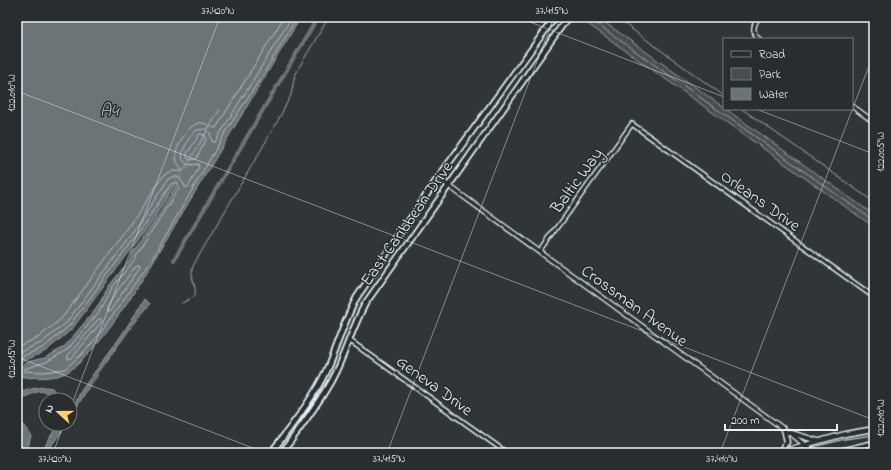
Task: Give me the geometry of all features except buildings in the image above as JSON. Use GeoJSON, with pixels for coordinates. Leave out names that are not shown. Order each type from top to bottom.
{"type":"FeatureCollection","features":[{"type":"Feature","properties":{"kind":"main road","name":"East Caribbean Drive"},"geometry":{"type":"LineString","coordinates":[[271,453],[319,385],[346,316],[357,297],[438,178],[555,17]]}},
{"type":"Feature","properties":{"kind":"main road","name":"East Caribbean Drive"},"geometry":{"type":"LineString","coordinates":[[282,453],[325,391],[339,364],[348,339],[365,304],[568,17]]}},
{"type":"Feature","properties":{"kind":"main road"},"geometry":{"type":"LineString","coordinates":[[778,452],[787,442],[784,429]]}},
{"type":"Feature","properties":{"kind":"main road"},"geometry":{"type":"LineString","coordinates":[[778,452],[845,434],[874,430]]}},
{"type":"Feature","properties":{"kind":"main road"},"geometry":{"type":"LineString","coordinates":[[788,432],[818,441]]}},
{"type":"Feature","properties":{"kind":"main road"},"geometry":{"type":"LineString","coordinates":[[830,453],[874,443]]}},
{"type":"Feature","properties":{"kind":"main road","name":"Crossman Avenue"},"geometry":{"type":"LineString","coordinates":[[805,445],[816,453]]}},
{"type":"Feature","properties":{"kind":"main road"},"geometry":{"type":"LineString","coordinates":[[845,453],[863,445]]}},
{"type":"Feature","properties":{"kind":"street"},"geometry":{"type":"LineString","coordinates":[[758,38],[753,28],[759,17]]}},
{"type":"Feature","properties":{"kind":"street"},"geometry":{"type":"LineString","coordinates":[[853,107],[874,122]]}},
{"type":"Feature","properties":{"kind":"street","name":"Baltic Way"},"geometry":{"type":"LineString","coordinates":[[540,252],[632,124]]}},
{"type":"Feature","properties":{"kind":"street","name":"Orleans Drive"},"geometry":{"type":"LineString","coordinates":[[632,124],[874,297]]}},
{"type":"Feature","properties":{"kind":"street","name":"Crossman Avenue"},"geometry":{"type":"LineString","coordinates":[[438,178],[805,445]]}},
{"type":"Feature","properties":{"kind":"street","name":"Geneva Drive"},"geometry":{"type":"LineString","coordinates":[[348,339],[507,453]]}},
{"type":"Feature","properties":{"kind":"green space"},"geometry":{"type":"Polygon","coordinates":[[[578,17],[600,17],[607,24],[723,107],[723,110],[727,110],[874,215],[874,227],[578,17]]]}},
{"type":"Feature","properties":{"kind":"water","name":"A4"},"geometry":{"type":"Polygon","coordinates":[[[17,17],[301,17],[151,265],[115,320],[87,355],[74,367],[58,376],[34,378],[17,376],[17,367],[31,361],[45,358],[64,347],[96,309],[109,286],[132,257],[132,253],[160,213],[220,109],[153,220],[72,329],[46,351],[17,364],[17,17]]]}},
{"type":"Feature","properties":{"kind":"water"},"geometry":{"type":"Polygon","coordinates":[[[145,299],[150,304],[93,380],[78,405],[78,397],[81,391],[121,336],[145,299]]]}},
{"type":"Feature","properties":{"kind":"water"},"geometry":{"type":"Polygon","coordinates":[[[46,387],[52,388],[55,392],[42,391],[17,400],[17,394],[31,389],[46,387]]]}},
{"type":"Feature","properties":{"kind":"water"},"geometry":{"type":"Polygon","coordinates":[[[17,425],[23,425],[31,435],[28,448],[24,453],[17,453],[17,425]]]}},
{"type":"Feature","properties":{"kind":"water"},"geometry":{"type":"Polygon","coordinates":[[[53,432],[61,432],[46,453],[41,453],[53,432]]]}},
{"type":"Feature","properties":{"kind":"waterway"},"geometry":{"type":"LineString","coordinates":[[174,260],[318,17]]}},
{"type":"Feature","properties":{"kind":"waterway"},"geometry":{"type":"LineString","coordinates":[[182,303],[195,296],[192,268],[275,126],[291,95],[295,74],[329,17]]}},
{"type":"Feature","properties":{"kind":"waterway"},"geometry":{"type":"LineString","coordinates":[[592,17],[597,24],[874,221]]}},
{"type":"Feature","properties":{"kind":"waterway"},"geometry":{"type":"LineString","coordinates":[[615,17],[723,95]]}},
{"type":"Feature","properties":{"kind":"waterway"},"geometry":{"type":"LineString","coordinates":[[743,110],[874,202]]}},
{"type":"Feature","properties":{"kind":"waterway"},"geometry":{"type":"LineString","coordinates":[[88,386],[97,374]]}},
{"type":"Feature","properties":{"kind":"tram line"},"geometry":{"type":"LineString","coordinates":[[790,453],[845,439],[874,435]]}}]}
